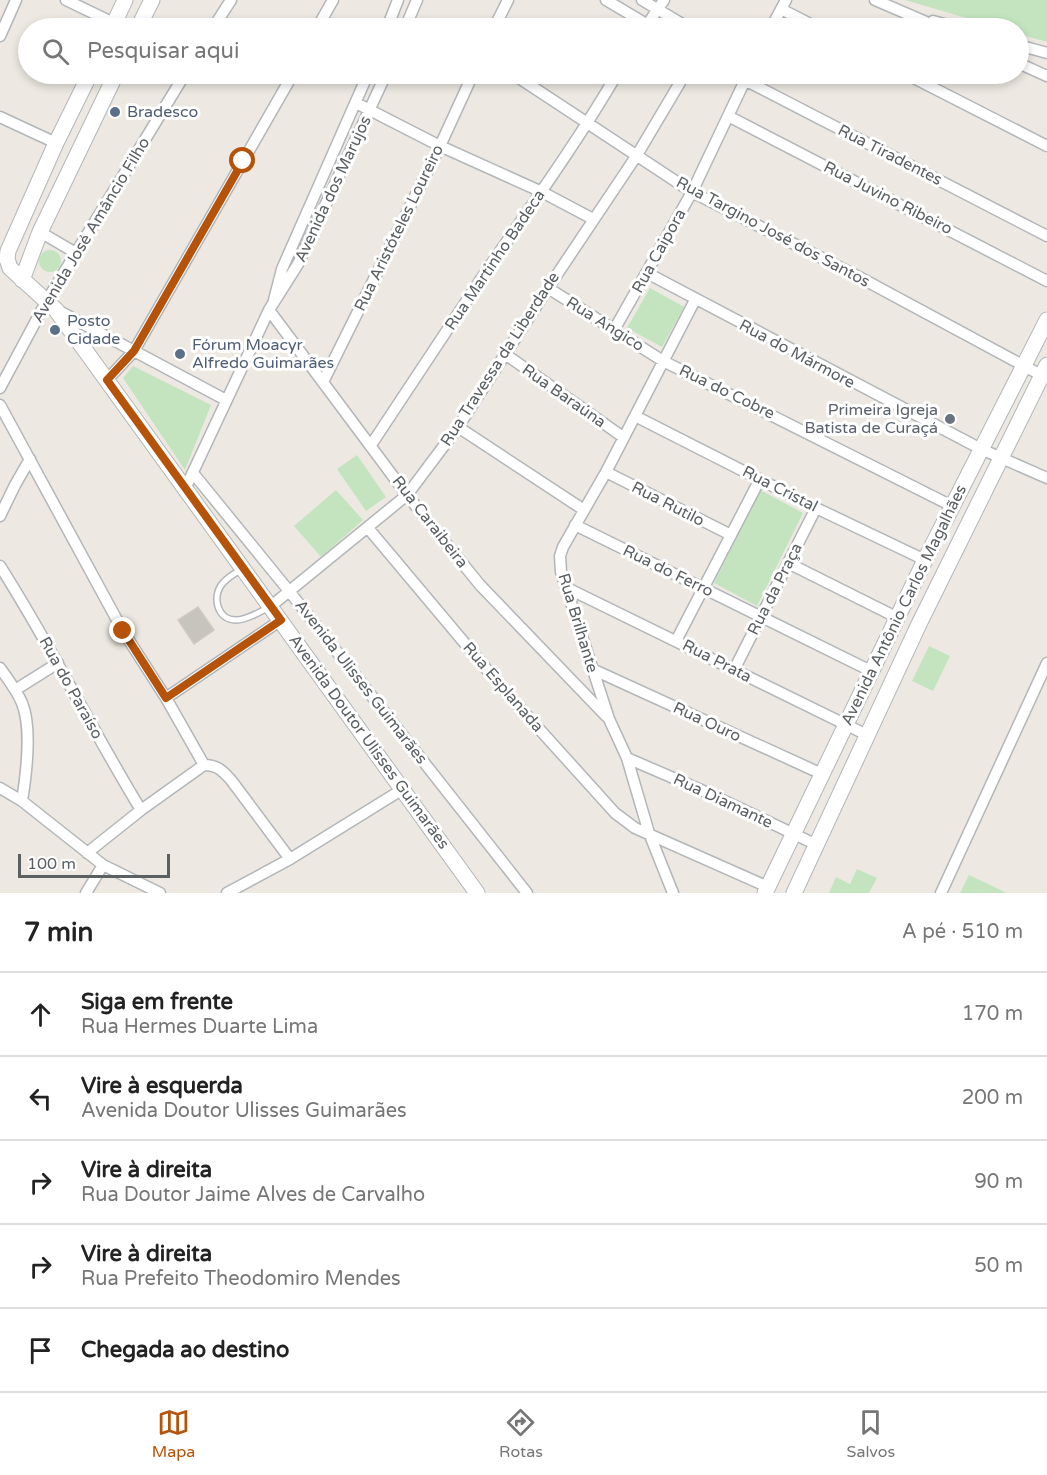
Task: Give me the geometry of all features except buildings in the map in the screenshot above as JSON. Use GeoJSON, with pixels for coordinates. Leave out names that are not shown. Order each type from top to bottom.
{"type":"FeatureCollection","features":[{"type":"Feature","properties":{"kind":"main road"},"geometry":{"type":"LineString","coordinates":[[120,18],[125,0]]}},
{"type":"Feature","properties":{"kind":"main road"},"geometry":{"type":"LineString","coordinates":[[143,18],[152,0]]}},
{"type":"Feature","properties":{"kind":"main road"},"geometry":{"type":"LineString","coordinates":[[56,143],[85,84]]}},
{"type":"Feature","properties":{"kind":"main road"},"geometry":{"type":"LineString","coordinates":[[22,280],[40,232],[111,84]]}},
{"type":"Feature","properties":{"kind":"main road","name":"Avenida Doutor Ulisses Guimarães"},"geometry":{"type":"LineString","coordinates":[[56,143],[9,251],[7,259],[10,268],[51,306],[107,380],[477,893]]}},
{"type":"Feature","properties":{"kind":"main road","name":"Avenida Antônio Carlos Magalhães"},"geometry":{"type":"LineString","coordinates":[[767,890],[925,560],[1047,320]]}},
{"type":"Feature","properties":{"kind":"main road","name":"Avenida Antônio Carlos Magalhães"},"geometry":{"type":"LineString","coordinates":[[794,893],[867,735],[1044,370]]}},
{"type":"Feature","properties":{"kind":"street"},"geometry":{"type":"LineString","coordinates":[[0,36],[16,0]]}},
{"type":"Feature","properties":{"kind":"street"},"geometry":{"type":"LineString","coordinates":[[66,0],[100,18]]}},
{"type":"Feature","properties":{"kind":"street"},"geometry":{"type":"LineString","coordinates":[[219,18],[231,0]]}},
{"type":"Feature","properties":{"kind":"street"},"geometry":{"type":"LineString","coordinates":[[323,18],[333,0]]}},
{"type":"Feature","properties":{"kind":"street"},"geometry":{"type":"LineString","coordinates":[[391,18],[398,0]]}},
{"type":"Feature","properties":{"kind":"street"},"geometry":{"type":"LineString","coordinates":[[409,18],[417,0]]}},
{"type":"Feature","properties":{"kind":"street"},"geometry":{"type":"LineString","coordinates":[[499,18],[508,0]]}},
{"type":"Feature","properties":{"kind":"street"},"geometry":{"type":"LineString","coordinates":[[606,0],[635,18]]}},
{"type":"Feature","properties":{"kind":"street"},"geometry":{"type":"LineString","coordinates":[[642,0],[671,18]]}},
{"type":"Feature","properties":{"kind":"street"},"geometry":{"type":"LineString","coordinates":[[653,18],[664,0]]}},
{"type":"Feature","properties":{"kind":"street"},"geometry":{"type":"LineString","coordinates":[[875,0],[916,18]]}},
{"type":"Feature","properties":{"kind":"street"},"geometry":{"type":"LineString","coordinates":[[784,5],[803,18]]}},
{"type":"Feature","properties":{"kind":"street"},"geometry":{"type":"LineString","coordinates":[[907,14],[922,18]]}},
{"type":"Feature","properties":{"kind":"street"},"geometry":{"type":"LineString","coordinates":[[1029,48],[1047,53]]}},
{"type":"Feature","properties":{"kind":"street"},"geometry":{"type":"LineString","coordinates":[[1029,68],[1047,76]]}},
{"type":"Feature","properties":{"kind":"street","name":"Avenida José Amâncio Filho"},"geometry":{"type":"LineString","coordinates":[[0,388],[51,306],[76,253],[180,84]]}},
{"type":"Feature","properties":{"kind":"street"},"geometry":{"type":"LineString","coordinates":[[107,380],[134,351],[287,84]]}},
{"type":"Feature","properties":{"kind":"street","name":"Avenida dos Marujos"},"geometry":{"type":"LineString","coordinates":[[272,305],[292,244],[364,84]]}},
{"type":"Feature","properties":{"kind":"street","name":"Avenida dos Marujos"},"geometry":{"type":"LineString","coordinates":[[186,489],[272,305],[298,264],[382,84]]}},
{"type":"Feature","properties":{"kind":"street","name":"Rua Aristóteles Loureiro"},"geometry":{"type":"LineString","coordinates":[[323,382],[468,84]]}},
{"type":"Feature","properties":{"kind":"street","name":"Rua Targino José dos Santos"},"geometry":{"type":"LineString","coordinates":[[529,84],[692,192],[859,277],[1023,366],[1044,370]]}},
{"type":"Feature","properties":{"kind":"street","name":"Rua Martinho Badeca"},"geometry":{"type":"LineString","coordinates":[[371,445],[542,192],[611,84]]}},
{"type":"Feature","properties":{"kind":"street","name":"Rua Travessa da Liberdade"},"geometry":{"type":"LineString","coordinates":[[271,606],[407,495],[458,427],[593,219],[638,155],[679,84]]}},
{"type":"Feature","properties":{"kind":"street","name":"Rua Caipora"},"geometry":{"type":"LineString","coordinates":[[614,330],[692,192],[743,84]]}},
{"type":"Feature","properties":{"kind":"street","name":"Rua Tiradentes"},"geometry":{"type":"LineString","coordinates":[[759,84],[1047,236]]}},
{"type":"Feature","properties":{"kind":"street"},"geometry":{"type":"LineString","coordinates":[[926,84],[1047,146]]}},
{"type":"Feature","properties":{"kind":"street"},"geometry":{"type":"LineString","coordinates":[[356,103],[440,146],[542,192],[593,219]]}},
{"type":"Feature","properties":{"kind":"street","name":"Rua Juvino Ribeiro"},"geometry":{"type":"LineString","coordinates":[[728,116],[1047,281]]}},
{"type":"Feature","properties":{"kind":"street"},"geometry":{"type":"LineString","coordinates":[[0,117],[56,143]]}},
{"type":"Feature","properties":{"kind":"street"},"geometry":{"type":"LineString","coordinates":[[40,232],[76,253]]}},
{"type":"Feature","properties":{"kind":"street","name":"Rua do Mármore"},"geometry":{"type":"LineString","coordinates":[[647,273],[1000,459],[1047,478]]}},
{"type":"Feature","properties":{"kind":"street","name":"Rua Angico"},"geometry":{"type":"LineString","coordinates":[[548,288],[663,361]]}},
{"type":"Feature","properties":{"kind":"street","name":"Rua Brilhante"},"geometry":{"type":"LineString","coordinates":[[674,893],[649,833],[627,758],[609,719],[592,669],[561,572],[560,556],[695,300]]}},
{"type":"Feature","properties":{"kind":"street","name":"Rua Caraibeira"},"geometry":{"type":"LineString","coordinates":[[272,305],[323,382],[407,495],[480,585],[609,719]]}},
{"type":"Feature","properties":{"kind":"street"},"geometry":{"type":"LineString","coordinates":[[51,306],[226,400]]}},
{"type":"Feature","properties":{"kind":"street","name":"Rua Baraúna"},"geometry":{"type":"LineString","coordinates":[[505,354],[623,438]]}},
{"type":"Feature","properties":{"kind":"street","name":"Rua do Cobre"},"geometry":{"type":"LineString","coordinates":[[663,361],[952,506]]}},
{"type":"Feature","properties":{"kind":"street"},"geometry":{"type":"LineString","coordinates":[[0,405],[123,631],[166,698],[204,765]]}},
{"type":"Feature","properties":{"kind":"street","name":"Rua Cristal"},"geometry":{"type":"LineString","coordinates":[[635,416],[816,508],[925,560]]}},
{"type":"Feature","properties":{"kind":"street"},"geometry":{"type":"LineString","coordinates":[[458,427],[584,510]]}},
{"type":"Feature","properties":{"kind":"street"},"geometry":{"type":"LineString","coordinates":[[0,516],[30,459]]}},
{"type":"Feature","properties":{"kind":"street","name":"Rua Rutilo"},"geometry":{"type":"LineString","coordinates":[[606,472],[731,535]]}},
{"type":"Feature","properties":{"kind":"street","name":"Avenida Ulisses Guimarães"},"geometry":{"type":"LineString","coordinates":[[192,473],[289,591],[527,893]]}},
{"type":"Feature","properties":{"kind":"street"},"geometry":{"type":"LineString","coordinates":[[676,641],[760,479]]}},
{"type":"Feature","properties":{"kind":"street","name":"Rua da Praça"},"geometry":{"type":"LineString","coordinates":[[734,670],[816,508]]}},
{"type":"Feature","properties":{"kind":"street","name":"Rua do Ferro"},"geometry":{"type":"LineString","coordinates":[[575,525],[871,671]]}},
{"type":"Feature","properties":{"kind":"street","name":"Rua Esplanada"},"geometry":{"type":"LineString","coordinates":[[368,528],[504,690],[626,823],[767,890]]}},
{"type":"Feature","properties":{"kind":"street"},"geometry":{"type":"LineString","coordinates":[[788,562],[898,618]]}},
{"type":"Feature","properties":{"kind":"street","name":"Rua do Paraíso"},"geometry":{"type":"LineString","coordinates":[[0,566],[141,810]]}},
{"type":"Feature","properties":{"kind":"street","name":"Rua Prata"},"geometry":{"type":"LineString","coordinates":[[567,588],[867,735]]}},
{"type":"Feature","properties":{"kind":"street"},"geometry":{"type":"LineString","coordinates":[[166,698],[281,620]]}},
{"type":"Feature","properties":{"kind":"street"},"geometry":{"type":"LineString","coordinates":[[15,690],[58,663]]}},
{"type":"Feature","properties":{"kind":"street"},"geometry":{"type":"LineString","coordinates":[[941,893],[1047,663]]}},
{"type":"Feature","properties":{"kind":"street"},"geometry":{"type":"LineString","coordinates":[[0,668],[23,704],[26,723],[26,765],[22,801]]}},
{"type":"Feature","properties":{"kind":"street","name":"Rua Ouro"},"geometry":{"type":"LineString","coordinates":[[592,669],[822,774]]}},
{"type":"Feature","properties":{"kind":"street","name":"Rua Diamante"},"geometry":{"type":"LineString","coordinates":[[627,758],[708,793],[817,845]]}},
{"type":"Feature","properties":{"kind":"street"},"geometry":{"type":"LineString","coordinates":[[87,853],[141,810],[204,765],[214,765],[231,780],[290,859]]}},
{"type":"Feature","properties":{"kind":"street"},"geometry":{"type":"LineString","coordinates":[[0,788],[22,801],[103,865],[160,893]]}},
{"type":"Feature","properties":{"kind":"street"},"geometry":{"type":"LineString","coordinates":[[227,893],[290,859],[403,789]]}},
{"type":"Feature","properties":{"kind":"street"},"geometry":{"type":"LineString","coordinates":[[86,893],[103,865]]}},
{"type":"Feature","properties":{"kind":"lane"},"geometry":{"type":"LineString","coordinates":[[243,568],[223,583],[216,600],[219,610],[233,620],[240,620],[271,606]]}},
{"type":"Feature","properties":{"kind":"green space"},"geometry":{"type":"Polygon","coordinates":[[[905,0],[1047,0],[1047,42],[1029,37],[1029,18],[966,18],[905,0]]]}},
{"type":"Feature","properties":{"kind":"green space"},"geometry":{"type":"Polygon","coordinates":[[[50,250],[58,253],[61,261],[58,269],[50,272],[42,269],[39,261],[42,253],[50,250]]]}},
{"type":"Feature","properties":{"kind":"green space"},"geometry":{"type":"Polygon","coordinates":[[[650,288],[684,307],[662,347],[627,328],[650,288]]]}},
{"type":"Feature","properties":{"kind":"green space"},"geometry":{"type":"Polygon","coordinates":[[[133,366],[211,405],[185,470],[123,378],[133,366]]]}},
{"type":"Feature","properties":{"kind":"green space"},"geometry":{"type":"Polygon","coordinates":[[[357,455],[386,497],[366,511],[337,469],[357,455]]]}},
{"type":"Feature","properties":{"kind":"green space"},"geometry":{"type":"Polygon","coordinates":[[[336,490],[363,520],[321,557],[294,526],[336,490]]]}},
{"type":"Feature","properties":{"kind":"green space"},"geometry":{"type":"Polygon","coordinates":[[[760,490],[803,513],[757,606],[714,583],[760,490]]]}},
{"type":"Feature","properties":{"kind":"green space"},"geometry":{"type":"Polygon","coordinates":[[[929,646],[950,656],[933,691],[912,681],[929,646]]]}},
{"type":"Feature","properties":{"kind":"green space"},"geometry":{"type":"Polygon","coordinates":[[[857,869],[877,878],[869,893],[829,893],[836,877],[850,884],[857,869]]]}},
{"type":"Feature","properties":{"kind":"green space"},"geometry":{"type":"Polygon","coordinates":[[[969,875],[1007,893],[960,893],[969,875]]]}},
{"type":"Feature","properties":{"kind":"place","name":"Bradesco"},"geometry":{"type":"Point","coordinates":[115,112]}},
{"type":"Feature","properties":{"kind":"place","name":"Posto Cidade"},"geometry":{"type":"Point","coordinates":[55,330]}},
{"type":"Feature","properties":{"kind":"place","name":"Fórum Moacyr Alfredo Guimarães"},"geometry":{"type":"Point","coordinates":[180,354]}},
{"type":"Feature","properties":{"kind":"place","name":"Primeira Igreja Batista de Curaçá"},"geometry":{"type":"Point","coordinates":[950,419]}},
{"type":"Feature","properties":{"kind":"route"},"geometry":{"type":"LineString","coordinates":[[123,631],[166,698],[281,620],[107,380],[134,351],[243,161]]}}]}
